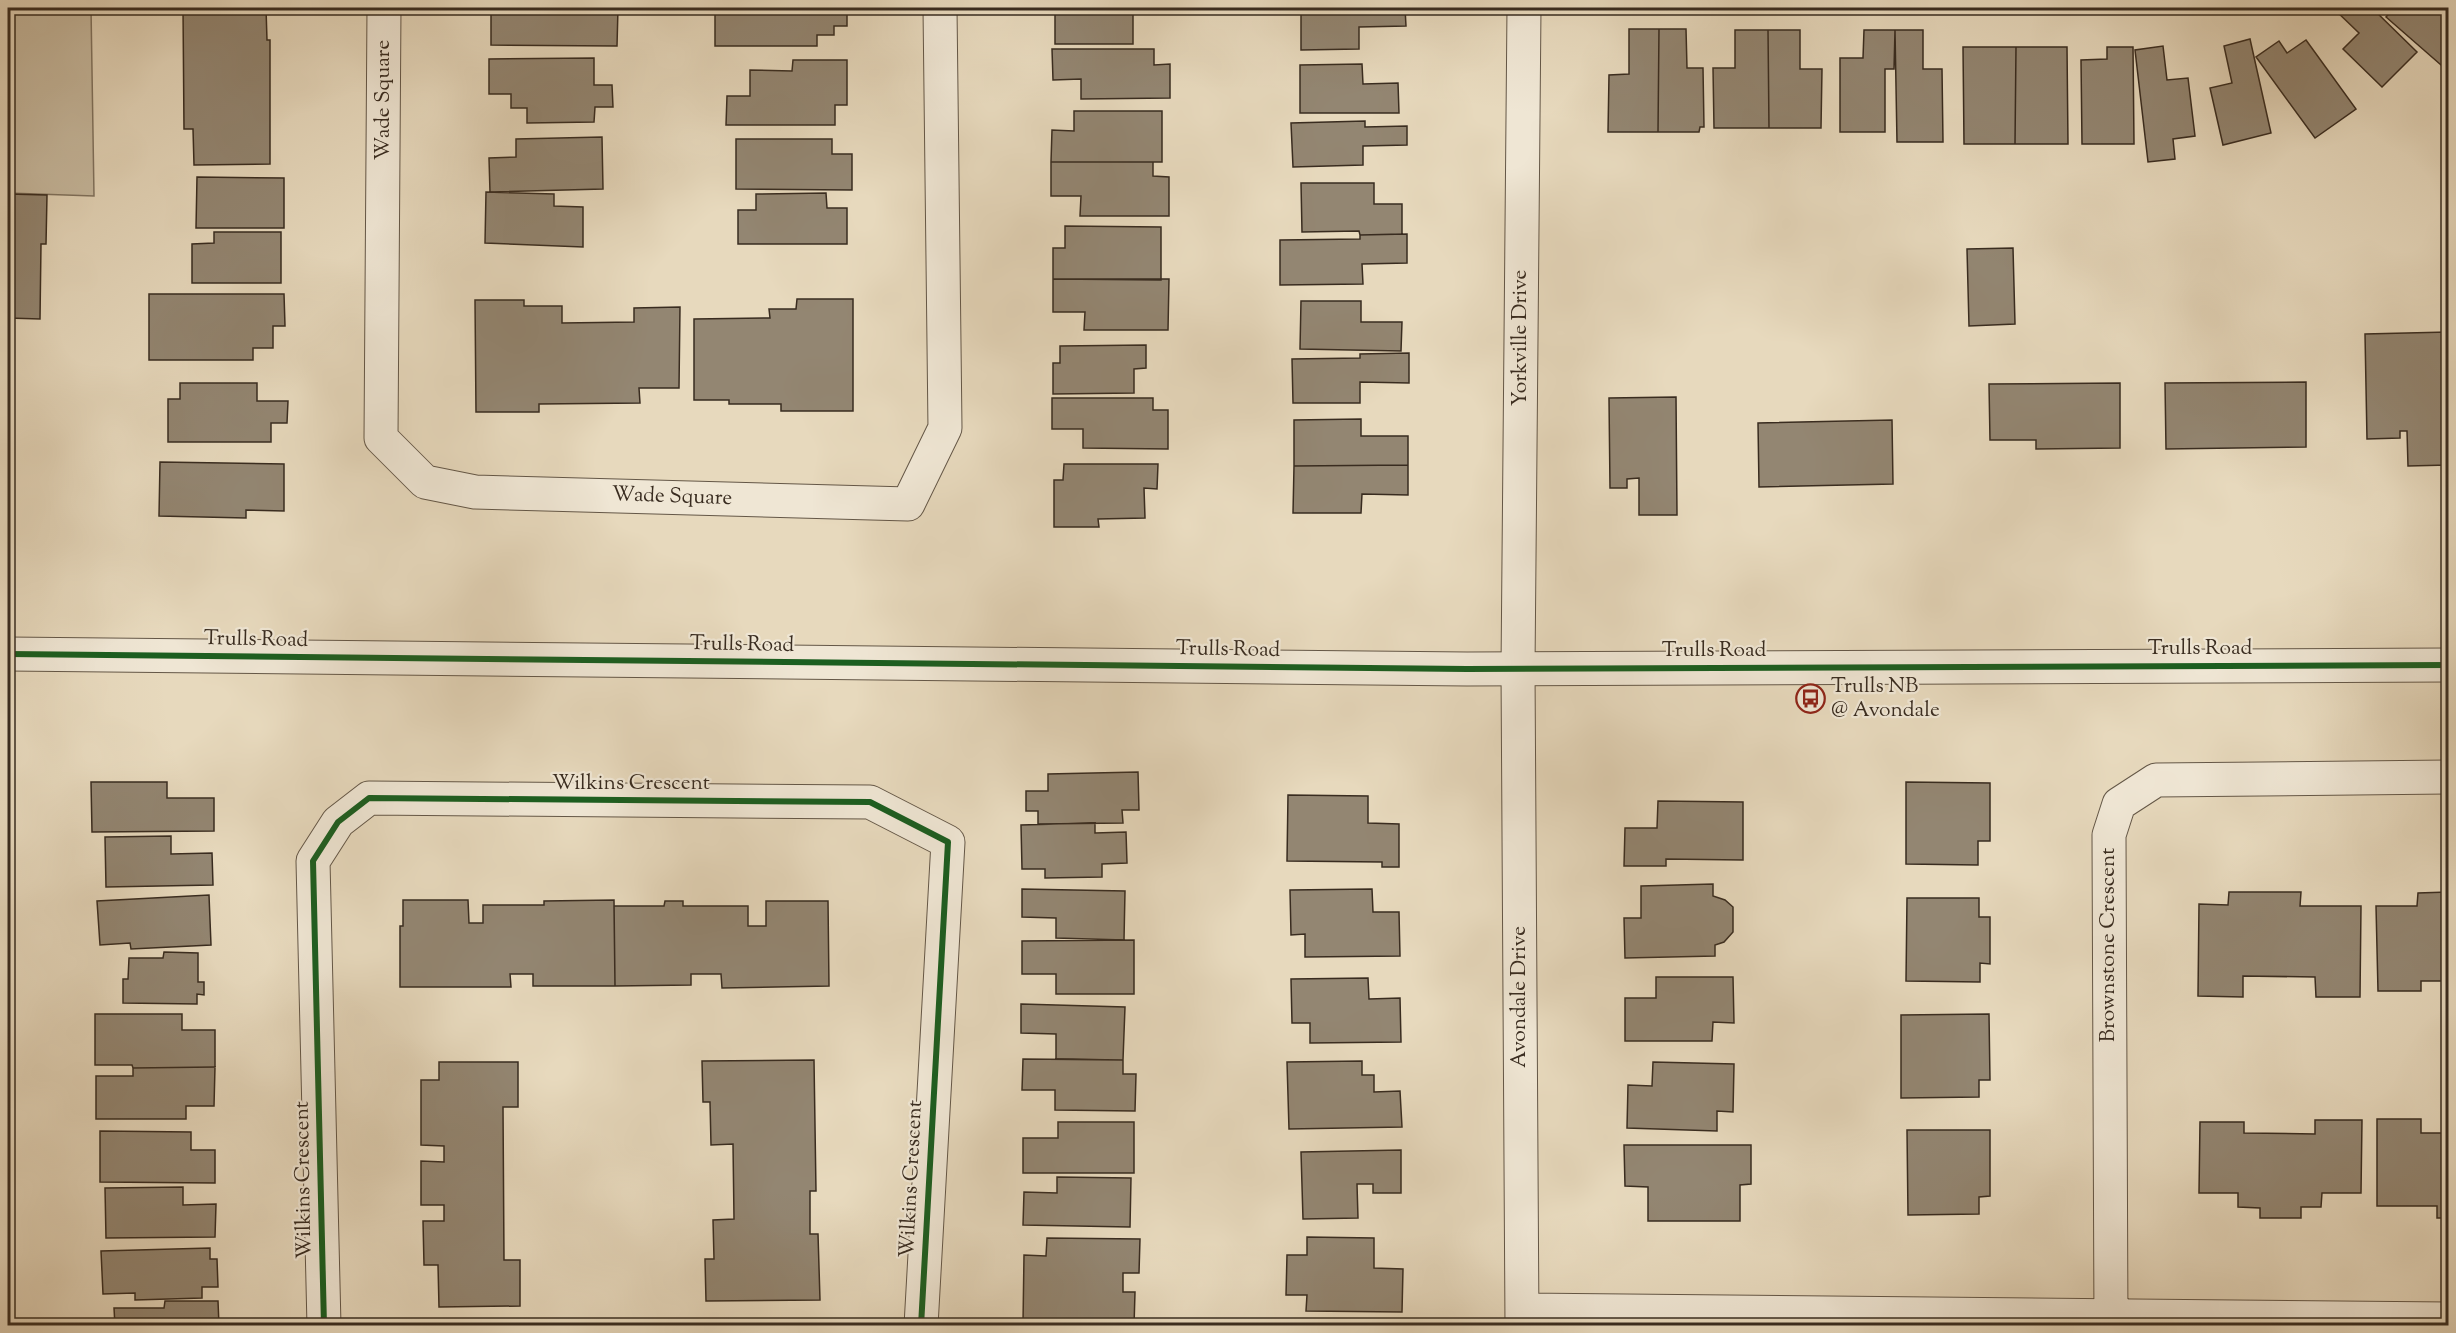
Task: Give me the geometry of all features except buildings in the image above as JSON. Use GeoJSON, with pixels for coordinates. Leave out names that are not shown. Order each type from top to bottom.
{"type":"FeatureCollection","features":[{"type":"Feature","properties":{"kind":"street","name":"Wade Square"},"geometry":{"type":"LineString","coordinates":[[384,8],[381,438],[425,482],[475,492],[908,504],[945,428],[940,8]]}},
{"type":"Feature","properties":{"kind":"street","name":"Yorkville Drive"},"geometry":{"type":"LineString","coordinates":[[1518,669],[1524,8]]}},
{"type":"Feature","properties":{"kind":"street","name":"Trulls Road"},"geometry":{"type":"LineString","coordinates":[[8,654],[1518,669],[2448,665]]}},
{"type":"Feature","properties":{"kind":"street","name":"Avondale Drive"},"geometry":{"type":"LineString","coordinates":[[1518,669],[1522,1318]]}},
{"type":"Feature","properties":{"kind":"street","name":"Brownstone Crescent"},"geometry":{"type":"LineString","coordinates":[[2111,1321],[2109,835],[2119,804],[2156,780],[2448,777]]}},
{"type":"Feature","properties":{"kind":"street","name":"Wilkins Crescent"},"geometry":{"type":"LineString","coordinates":[[324,1326],[313,861],[338,822],[369,798],[870,802],[948,842],[921,1326]]}},
{"type":"Feature","properties":{"kind":"street"},"geometry":{"type":"LineString","coordinates":[[1522,1318],[2111,1321],[2448,1319]]}},
{"type":"Feature","properties":{"kind":"shaded area"},"geometry":{"type":"Polygon","coordinates":[[[8,8],[91,8],[94,196],[8,193],[8,8]]]}},
{"type":"Feature","properties":{"kind":"cycle path"},"geometry":{"type":"LineString","coordinates":[[8,654],[1467,669],[2448,665]]}},
{"type":"Feature","properties":{"kind":"cycle path"},"geometry":{"type":"LineString","coordinates":[[324,1326],[313,861],[338,822],[369,798],[870,802],[948,842],[921,1326]]}},
{"type":"Feature","properties":{"kind":"place","name":"Trulls NB @ Avondale"},"geometry":{"type":"Point","coordinates":[1810,699]}}]}
